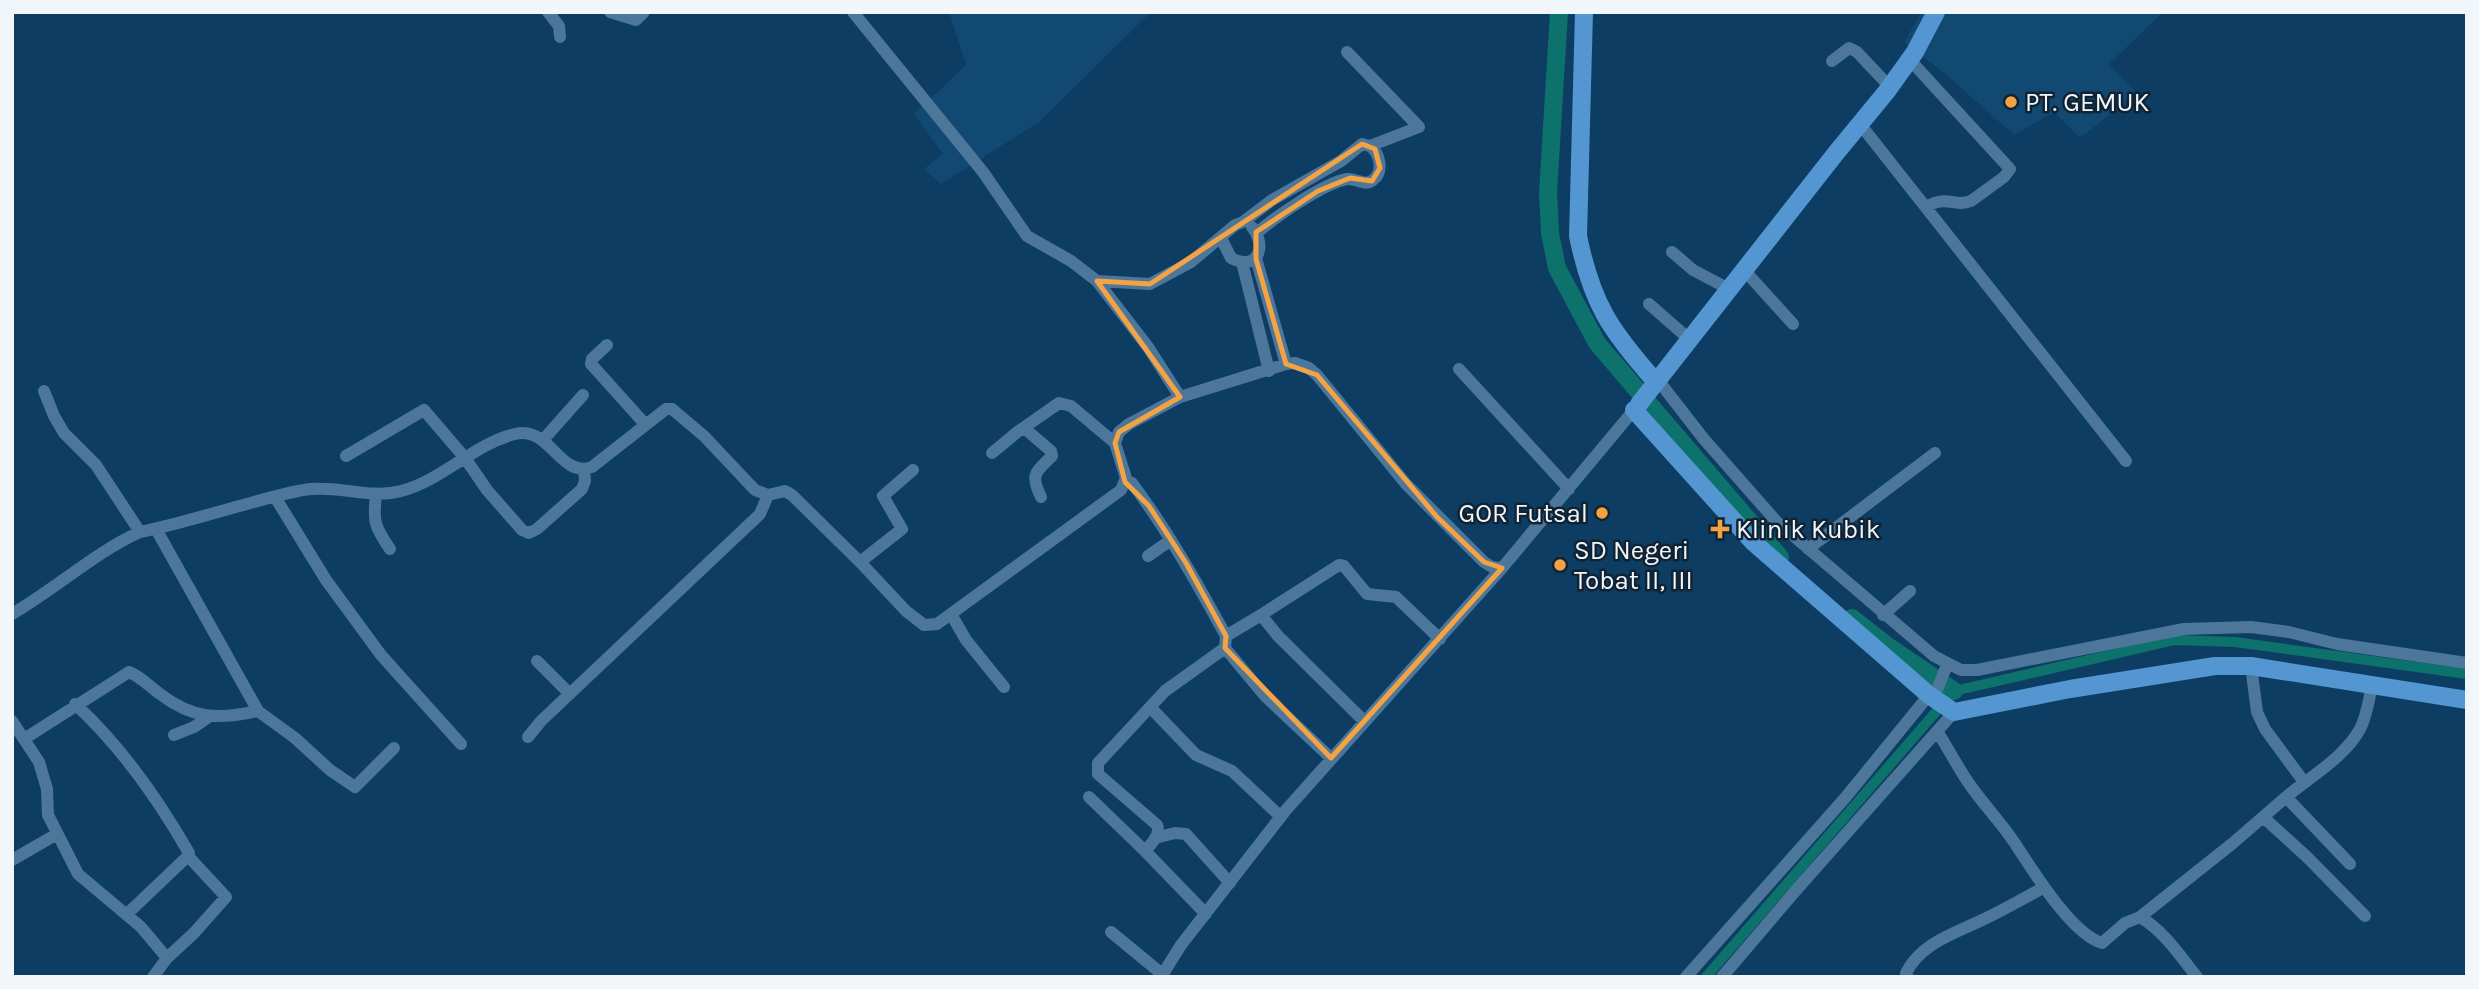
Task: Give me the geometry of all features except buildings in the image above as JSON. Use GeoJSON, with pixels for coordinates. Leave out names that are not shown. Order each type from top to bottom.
{"type":"FeatureCollection","features":[{"type":"Feature","properties":{"kind":"street"},"geometry":{"type":"LineString","coordinates":[[610,12],[636,20],[644,12]]}},
{"type":"Feature","properties":{"kind":"street"},"geometry":{"type":"LineString","coordinates":[[853,12],[983,172],[1027,236],[1070,261],[1097,281],[1148,347],[1180,397]]}},
{"type":"Feature","properties":{"kind":"street"},"geometry":{"type":"LineString","coordinates":[[1584,12],[1578,236],[1585,271],[1604,317],[1627,349],[1776,521],[1946,668],[1977,670],[2183,629],[2251,627],[2289,632],[2337,645],[2467,663]]}},
{"type":"Feature","properties":{"kind":"street"},"geometry":{"type":"LineString","coordinates":[[1111,932],[1162,975],[1181,945],[1281,817],[1502,568],[1637,407],[1890,87],[1936,12]]}},
{"type":"Feature","properties":{"kind":"street"},"geometry":{"type":"LineString","coordinates":[[553,14],[559,26],[560,37]]}},
{"type":"Feature","properties":{"kind":"street"},"geometry":{"type":"LineString","coordinates":[[1832,61],[1849,48],[1857,52],[1890,87]]}},
{"type":"Feature","properties":{"kind":"street"},"geometry":{"type":"LineString","coordinates":[[1347,52],[1419,127],[1370,146]]}},
{"type":"Feature","properties":{"kind":"street"},"geometry":{"type":"LineString","coordinates":[[1909,60],[2010,169],[2004,177],[1965,204],[1937,200],[1926,207]]}},
{"type":"Feature","properties":{"kind":"street"},"geometry":{"type":"LineString","coordinates":[[1860,124],[2126,461]]}},
{"type":"Feature","properties":{"kind":"street"},"geometry":{"type":"LineString","coordinates":[[1097,281],[1150,284],[1191,262],[1229,229],[1272,200],[1341,161],[1362,144],[1375,149],[1380,169],[1377,176],[1365,183],[1350,178],[1318,191],[1256,233]]}},
{"type":"Feature","properties":{"kind":"street"},"geometry":{"type":"LineString","coordinates":[[1341,161],[1350,178]]}},
{"type":"Feature","properties":{"kind":"street"},"geometry":{"type":"LineString","coordinates":[[1221,238],[1231,258],[1242,262],[1252,261],[1260,248],[1256,233],[1247,222],[1243,222]]}},
{"type":"Feature","properties":{"kind":"street"},"geometry":{"type":"LineString","coordinates":[[1672,252],[1693,270],[1729,289]]}},
{"type":"Feature","properties":{"kind":"street"},"geometry":{"type":"LineString","coordinates":[[1256,258],[1286,364]]}},
{"type":"Feature","properties":{"kind":"street"},"geometry":{"type":"LineString","coordinates":[[1242,262],[1269,371]]}},
{"type":"Feature","properties":{"kind":"street"},"geometry":{"type":"LineString","coordinates":[[1744,270],[1793,324]]}},
{"type":"Feature","properties":{"kind":"street"},"geometry":{"type":"LineString","coordinates":[[1649,304],[1689,339]]}},
{"type":"Feature","properties":{"kind":"street"},"geometry":{"type":"LineString","coordinates":[[607,345],[590,361],[591,364],[645,424]]}},
{"type":"Feature","properties":{"kind":"street"},"geometry":{"type":"LineString","coordinates":[[1115,443],[1119,432],[1129,424],[1180,397],[1295,363],[1309,368],[1317,375],[1370,442],[1437,517],[1484,562],[1492,568],[1502,568]]}},
{"type":"Feature","properties":{"kind":"street"},"geometry":{"type":"LineString","coordinates":[[1460,369],[1569,489]]}},
{"type":"Feature","properties":{"kind":"street"},"geometry":{"type":"LineString","coordinates":[[44,391],[64,433],[96,465],[141,532]]}},
{"type":"Feature","properties":{"kind":"street"},"geometry":{"type":"LineString","coordinates":[[543,440],[583,395]]}},
{"type":"Feature","properties":{"kind":"street"},"geometry":{"type":"LineString","coordinates":[[12,614],[45,595],[121,540],[141,532],[275,496],[313,489],[376,494],[402,491],[422,483],[502,437],[520,433],[534,435],[543,440],[570,467],[584,470],[592,467],[666,409],[677,412],[755,490],[768,495],[785,491],[792,495],[906,611],[924,625],[937,624],[1116,494],[1125,482],[1125,472],[1115,443],[1065,404],[1059,403],[992,453]]}},
{"type":"Feature","properties":{"kind":"street"},"geometry":{"type":"LineString","coordinates":[[1637,407],[1753,542],[1940,701]]}},
{"type":"Feature","properties":{"kind":"street"},"geometry":{"type":"LineString","coordinates":[[346,456],[422,410],[465,458],[487,490],[523,530],[529,533],[582,489],[585,481],[584,470]]}},
{"type":"Feature","properties":{"kind":"street"},"geometry":{"type":"LineString","coordinates":[[1024,428],[1051,451],[1052,456],[1035,473],[1033,481],[1041,497]]}},
{"type":"Feature","properties":{"kind":"street"},"geometry":{"type":"LineString","coordinates":[[1808,549],[1935,453]]}},
{"type":"Feature","properties":{"kind":"street"},"geometry":{"type":"LineString","coordinates":[[860,562],[902,528],[883,496],[913,470]]}},
{"type":"Feature","properties":{"kind":"street"},"geometry":{"type":"LineString","coordinates":[[1125,482],[1132,483],[1171,540],[1226,642],[1265,696],[1331,758]]}},
{"type":"Feature","properties":{"kind":"street"},"geometry":{"type":"LineString","coordinates":[[376,494],[373,518],[375,526],[390,549]]}},
{"type":"Feature","properties":{"kind":"street"},"geometry":{"type":"LineString","coordinates":[[528,737],[760,514],[768,495]]}},
{"type":"Feature","properties":{"kind":"street"},"geometry":{"type":"LineString","coordinates":[[275,496],[326,580],[381,655],[461,744]]}},
{"type":"Feature","properties":{"kind":"street"},"geometry":{"type":"LineString","coordinates":[[156,528],[258,711],[355,787],[394,748]]}},
{"type":"Feature","properties":{"kind":"street"},"geometry":{"type":"LineString","coordinates":[[1148,556],[1171,540]]}},
{"type":"Feature","properties":{"kind":"street"},"geometry":{"type":"LineString","coordinates":[[1145,851],[1160,830],[1098,774],[1098,763],[1165,691],[1261,615],[1339,565],[1344,566],[1367,594],[1396,597],[1440,639]]}},
{"type":"Feature","properties":{"kind":"street"},"geometry":{"type":"LineString","coordinates":[[1883,615],[1910,591]]}},
{"type":"Feature","properties":{"kind":"street"},"geometry":{"type":"LineString","coordinates":[[951,614],[966,640],[1004,687]]}},
{"type":"Feature","properties":{"kind":"street"},"geometry":{"type":"LineString","coordinates":[[1261,615],[1364,721]]}},
{"type":"Feature","properties":{"kind":"street"},"geometry":{"type":"LineString","coordinates":[[537,661],[570,694]]}},
{"type":"Feature","properties":{"kind":"street"},"geometry":{"type":"LineString","coordinates":[[1686,977],[1844,799],[1940,701],[2070,689],[2215,666],[2251,666],[2467,700]]}},
{"type":"Feature","properties":{"kind":"street"},"geometry":{"type":"LineString","coordinates":[[2251,666],[2257,712],[2265,729],[2304,782]]}},
{"type":"Feature","properties":{"kind":"street"},"geometry":{"type":"LineString","coordinates":[[1722,977],[1937,731],[1946,668]]}},
{"type":"Feature","properties":{"kind":"street"},"geometry":{"type":"LineString","coordinates":[[23,739],[129,672],[171,703],[192,714],[229,717],[258,711]]}},
{"type":"Feature","properties":{"kind":"street"},"geometry":{"type":"LineString","coordinates":[[1937,731],[1967,781],[2013,841],[2043,888],[2062,911],[2097,942],[2102,943],[2125,923],[2140,917],[2342,753],[2362,726],[2372,685]]}},
{"type":"Feature","properties":{"kind":"street"},"geometry":{"type":"LineString","coordinates":[[75,704],[103,730],[161,807],[189,853],[188,856],[226,898],[167,958],[153,977]]}},
{"type":"Feature","properties":{"kind":"street"},"geometry":{"type":"LineString","coordinates":[[1150,707],[1196,755],[1232,771],[1281,817]]}},
{"type":"Feature","properties":{"kind":"street"},"geometry":{"type":"LineString","coordinates":[[174,735],[194,727],[210,716]]}},
{"type":"Feature","properties":{"kind":"street"},"geometry":{"type":"LineString","coordinates":[[12,721],[40,762],[47,789],[48,816],[78,874],[142,927],[167,958]]}},
{"type":"Feature","properties":{"kind":"street"},"geometry":{"type":"LineString","coordinates":[[1089,797],[1206,914]]}},
{"type":"Feature","properties":{"kind":"street"},"geometry":{"type":"LineString","coordinates":[[2286,797],[2350,864]]}},
{"type":"Feature","properties":{"kind":"street"},"geometry":{"type":"LineString","coordinates":[[2263,817],[2365,916]]}},
{"type":"Feature","properties":{"kind":"street"},"geometry":{"type":"LineString","coordinates":[[1155,838],[1175,833],[1186,834],[1230,883]]}},
{"type":"Feature","properties":{"kind":"street"},"geometry":{"type":"LineString","coordinates":[[12,860],[57,834]]}},
{"type":"Feature","properties":{"kind":"street"},"geometry":{"type":"LineString","coordinates":[[127,914],[188,856]]}},
{"type":"Feature","properties":{"kind":"street"},"geometry":{"type":"LineString","coordinates":[[1908,977],[1906,972],[1913,960],[1948,934],[1979,922],[2043,888]]}},
{"type":"Feature","properties":{"kind":"street"},"geometry":{"type":"LineString","coordinates":[[2140,917],[2170,943],[2197,977]]}},
{"type":"Feature","properties":{"kind":"highlighted area"},"geometry":{"type":"Polygon","coordinates":[[[1362,144],[1375,149],[1380,168],[1372,181],[1350,178],[1318,191],[1256,232],[1256,259],[1286,364],[1317,375],[1437,517],[1484,562],[1502,568],[1331,758],[1225,648],[1226,636],[1186,563],[1149,506],[1125,482],[1115,443],[1119,432],[1180,397],[1097,281],[1150,284],[1353,149],[1362,144]]]}},
{"type":"Feature","properties":{"kind":"shaded area"},"geometry":{"type":"Polygon","coordinates":[[[949,12],[1151,12],[1039,122],[941,184],[924,169],[943,154],[914,114],[966,65],[949,12]]]}},
{"type":"Feature","properties":{"kind":"shaded area"},"geometry":{"type":"Polygon","coordinates":[[[1921,12],[2163,12],[2109,64],[2137,93],[2080,138],[2054,112],[2014,135],[1942,71],[1904,43],[1921,12]]]}},
{"type":"Feature","properties":{"kind":"waterway"},"geometry":{"type":"LineString","coordinates":[[1559,12],[1548,193],[1550,233],[1557,268],[1597,343],[1780,557]]}},
{"type":"Feature","properties":{"kind":"waterway"},"geometry":{"type":"LineString","coordinates":[[1852,618],[1954,691]]}},
{"type":"Feature","properties":{"kind":"waterway"},"geometry":{"type":"LineString","coordinates":[[1706,977],[1954,691],[2175,640],[2235,642],[2467,674]]}},
{"type":"Feature","properties":{"kind":"place","name":"PT. GEMUK"},"geometry":{"type":"Point","coordinates":[2011,102]}},
{"type":"Feature","properties":{"kind":"place","name":"GOR Futsal"},"geometry":{"type":"Point","coordinates":[1602,513]}},
{"type":"Feature","properties":{"kind":"place","name":"Klinik Kubik"},"geometry":{"type":"Point","coordinates":[1720,529]}},
{"type":"Feature","properties":{"kind":"place","name":"SD Negeri Tobat II, III"},"geometry":{"type":"Point","coordinates":[1560,565]}}]}
